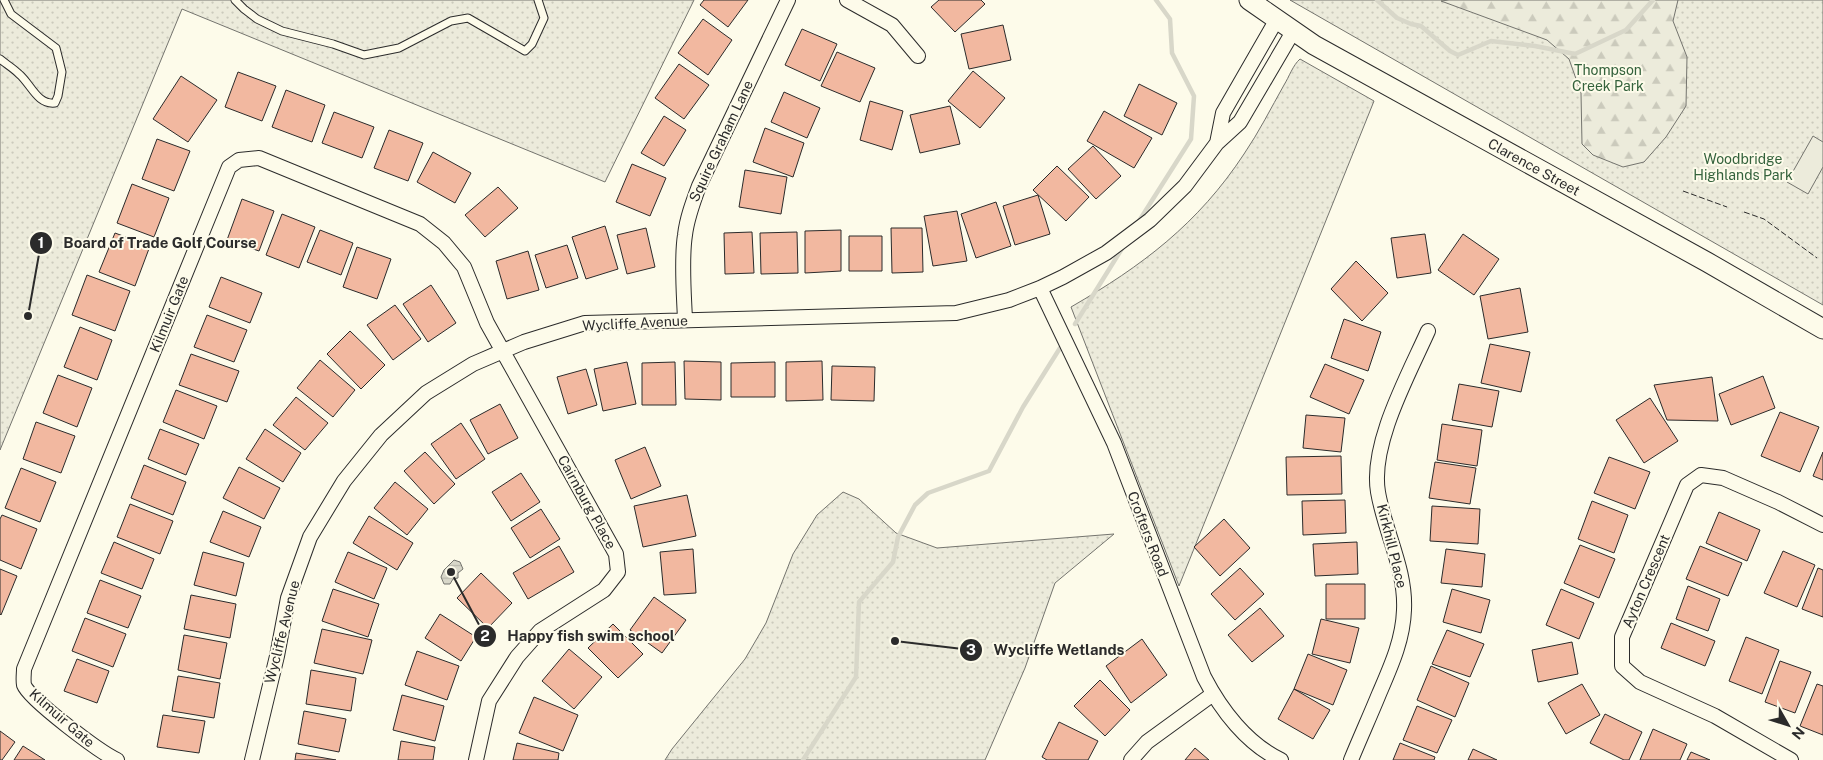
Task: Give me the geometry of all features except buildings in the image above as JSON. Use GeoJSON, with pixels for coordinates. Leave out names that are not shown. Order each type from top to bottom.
{"type":"FeatureCollection","features":[{"type":"Feature","properties":{"kind":"street","name":"Squire Graham Lane"},"geometry":{"type":"LineString","coordinates":[[685,320],[683,291],[684,236],[691,207],[699,186],[788,0]]}},
{"type":"Feature","properties":{"kind":"street"},"geometry":{"type":"LineString","coordinates":[[847,0],[892,25],[918,56]]}},
{"type":"Feature","properties":{"kind":"street","name":"Clarence Street"},"geometry":{"type":"LineString","coordinates":[[1249,0],[1323,50],[1707,262],[1823,329]]}},
{"type":"Feature","properties":{"kind":"street","name":"Wycliffe Avenue"},"geometry":{"type":"LineString","coordinates":[[1218,143],[1223,113],[1277,19]]}},
{"type":"Feature","properties":{"kind":"street","name":"Wycliffe Avenue"},"geometry":{"type":"LineString","coordinates":[[252,760],[277,656],[288,598],[310,537],[339,489],[381,435],[426,393],[472,364],[524,342],[585,323],[956,313],[1008,300],[1040,288],[1106,252],[1150,220],[1185,186],[1218,143],[1240,122],[1294,30]]}},
{"type":"Feature","properties":{"kind":"street","name":"Kilmuir Gate"},"geometry":{"type":"LineString","coordinates":[[117,760],[100,750],[35,698],[24,685],[24,669],[229,167],[239,160],[259,158],[420,224],[444,243],[464,267],[488,323],[504,351]]}},
{"type":"Feature","properties":{"kind":"street","name":"Crofters Road"},"geometry":{"type":"LineString","coordinates":[[1040,288],[1114,443],[1204,677],[1213,694],[1231,719],[1246,734],[1281,760]]}},
{"type":"Feature","properties":{"kind":"street","name":"Kirkhill Place"},"geometry":{"type":"LineString","coordinates":[[1351,760],[1395,656],[1402,632],[1404,591],[1402,573],[1378,492],[1378,466],[1381,446],[1388,424],[1428,331]]}},
{"type":"Feature","properties":{"kind":"street","name":"Cairnburg Place"},"geometry":{"type":"LineString","coordinates":[[476,760],[489,701],[517,657],[540,631],[604,590],[618,572],[616,554],[504,351]]}},
{"type":"Feature","properties":{"kind":"street","name":"Ayton Crescent"},"geometry":{"type":"LineString","coordinates":[[1791,760],[1715,716],[1640,682],[1622,666],[1622,637],[1687,485],[1701,475],[1723,478],[1778,502],[1823,525]]}},
{"type":"Feature","properties":{"kind":"street"},"geometry":{"type":"LineString","coordinates":[[1131,760],[1147,742],[1213,694]]}},
{"type":"Feature","properties":{"kind":"lane"},"geometry":{"type":"LineString","coordinates":[[0,59],[20,75],[38,97],[48,104],[54,103],[58,96],[62,72],[56,48],[10,14],[4,0]]}},
{"type":"Feature","properties":{"kind":"lane"},"geometry":{"type":"LineString","coordinates":[[235,0],[250,14],[282,31],[333,44],[364,55],[399,48],[451,21],[468,18],[525,51],[532,44],[544,18],[538,0]]}},
{"type":"Feature","properties":{"kind":"green space"},"geometry":{"type":"Polygon","coordinates":[[[0,0],[694,0],[605,182],[182,9],[0,450],[0,0]]]}},
{"type":"Feature","properties":{"kind":"green space"},"geometry":{"type":"Polygon","coordinates":[[[1290,0],[1823,0],[1823,305],[1290,0]]]}},
{"type":"Feature","properties":{"kind":"green space","name":"Thompson Creek Park"},"geometry":{"type":"Polygon","coordinates":[[[1678,0],[1673,21],[1687,57],[1686,106],[1666,137],[1644,162],[1623,167],[1593,155],[1582,144],[1581,93],[1569,59],[1547,40],[1441,1],[1678,0]]]}},
{"type":"Feature","properties":{"kind":"green space"},"geometry":{"type":"Polygon","coordinates":[[[1300,59],[1374,101],[1179,586],[1071,307],[1122,276],[1145,259],[1208,202],[1249,146],[1300,59]]]}},
{"type":"Feature","properties":{"kind":"green space"},"geometry":{"type":"Polygon","coordinates":[[[1813,136],[1823,142],[1823,167],[1808,194],[1787,182],[1813,136]]]}},
{"type":"Feature","properties":{"kind":"green space"},"geometry":{"type":"Polygon","coordinates":[[[843,492],[859,499],[896,533],[937,548],[1114,534],[1055,583],[1025,668],[985,760],[665,760],[745,659],[766,623],[793,554],[817,515],[843,492]]]}},
{"type":"Feature","properties":{"kind":"shaded area"},"geometry":{"type":"Polygon","coordinates":[[[454,560],[460,562],[463,569],[458,573],[458,578],[453,579],[450,584],[444,584],[441,577],[444,570],[454,560]]]}},
{"type":"Feature","properties":{"kind":"waterway"},"geometry":{"type":"LineString","coordinates":[[1139,221],[1191,139],[1194,96],[1172,53],[1170,19],[1156,0]]}},
{"type":"Feature","properties":{"kind":"waterway"},"geometry":{"type":"LineString","coordinates":[[1377,0],[1397,18],[1421,26],[1450,51],[1458,55],[1491,41],[1535,46],[1575,54],[1626,30],[1653,0]]}},
{"type":"Feature","properties":{"kind":"waterway"},"geometry":{"type":"LineString","coordinates":[[1075,324],[1123,247]]}},
{"type":"Feature","properties":{"kind":"waterway"},"geometry":{"type":"LineString","coordinates":[[803,760],[856,677],[859,602],[893,562],[898,537],[915,505],[928,493],[989,471],[1023,407],[1060,348]]}},
{"type":"Feature","properties":{"kind":"fence"},"geometry":{"type":"LineString","coordinates":[[1683,191],[1727,207]]}},
{"type":"Feature","properties":{"kind":"fence"},"geometry":{"type":"LineString","coordinates":[[1744,212],[1764,219],[1817,258]]}},
{"type":"Feature","properties":{"kind":"place","name":"Board of Trade Golf Course"},"geometry":{"type":"Point","coordinates":[28,316]}},
{"type":"Feature","properties":{"kind":"place","name":"Happy fish swim school"},"geometry":{"type":"Point","coordinates":[451,572]}},
{"type":"Feature","properties":{"kind":"place","name":"Wycliffe Wetlands"},"geometry":{"type":"Point","coordinates":[895,641]}},
{"type":"Feature","properties":{"kind":"park label","name":"Woodbridge Highlands Park"},"geometry":{"type":"Point","coordinates":[1743,168]}}]}
